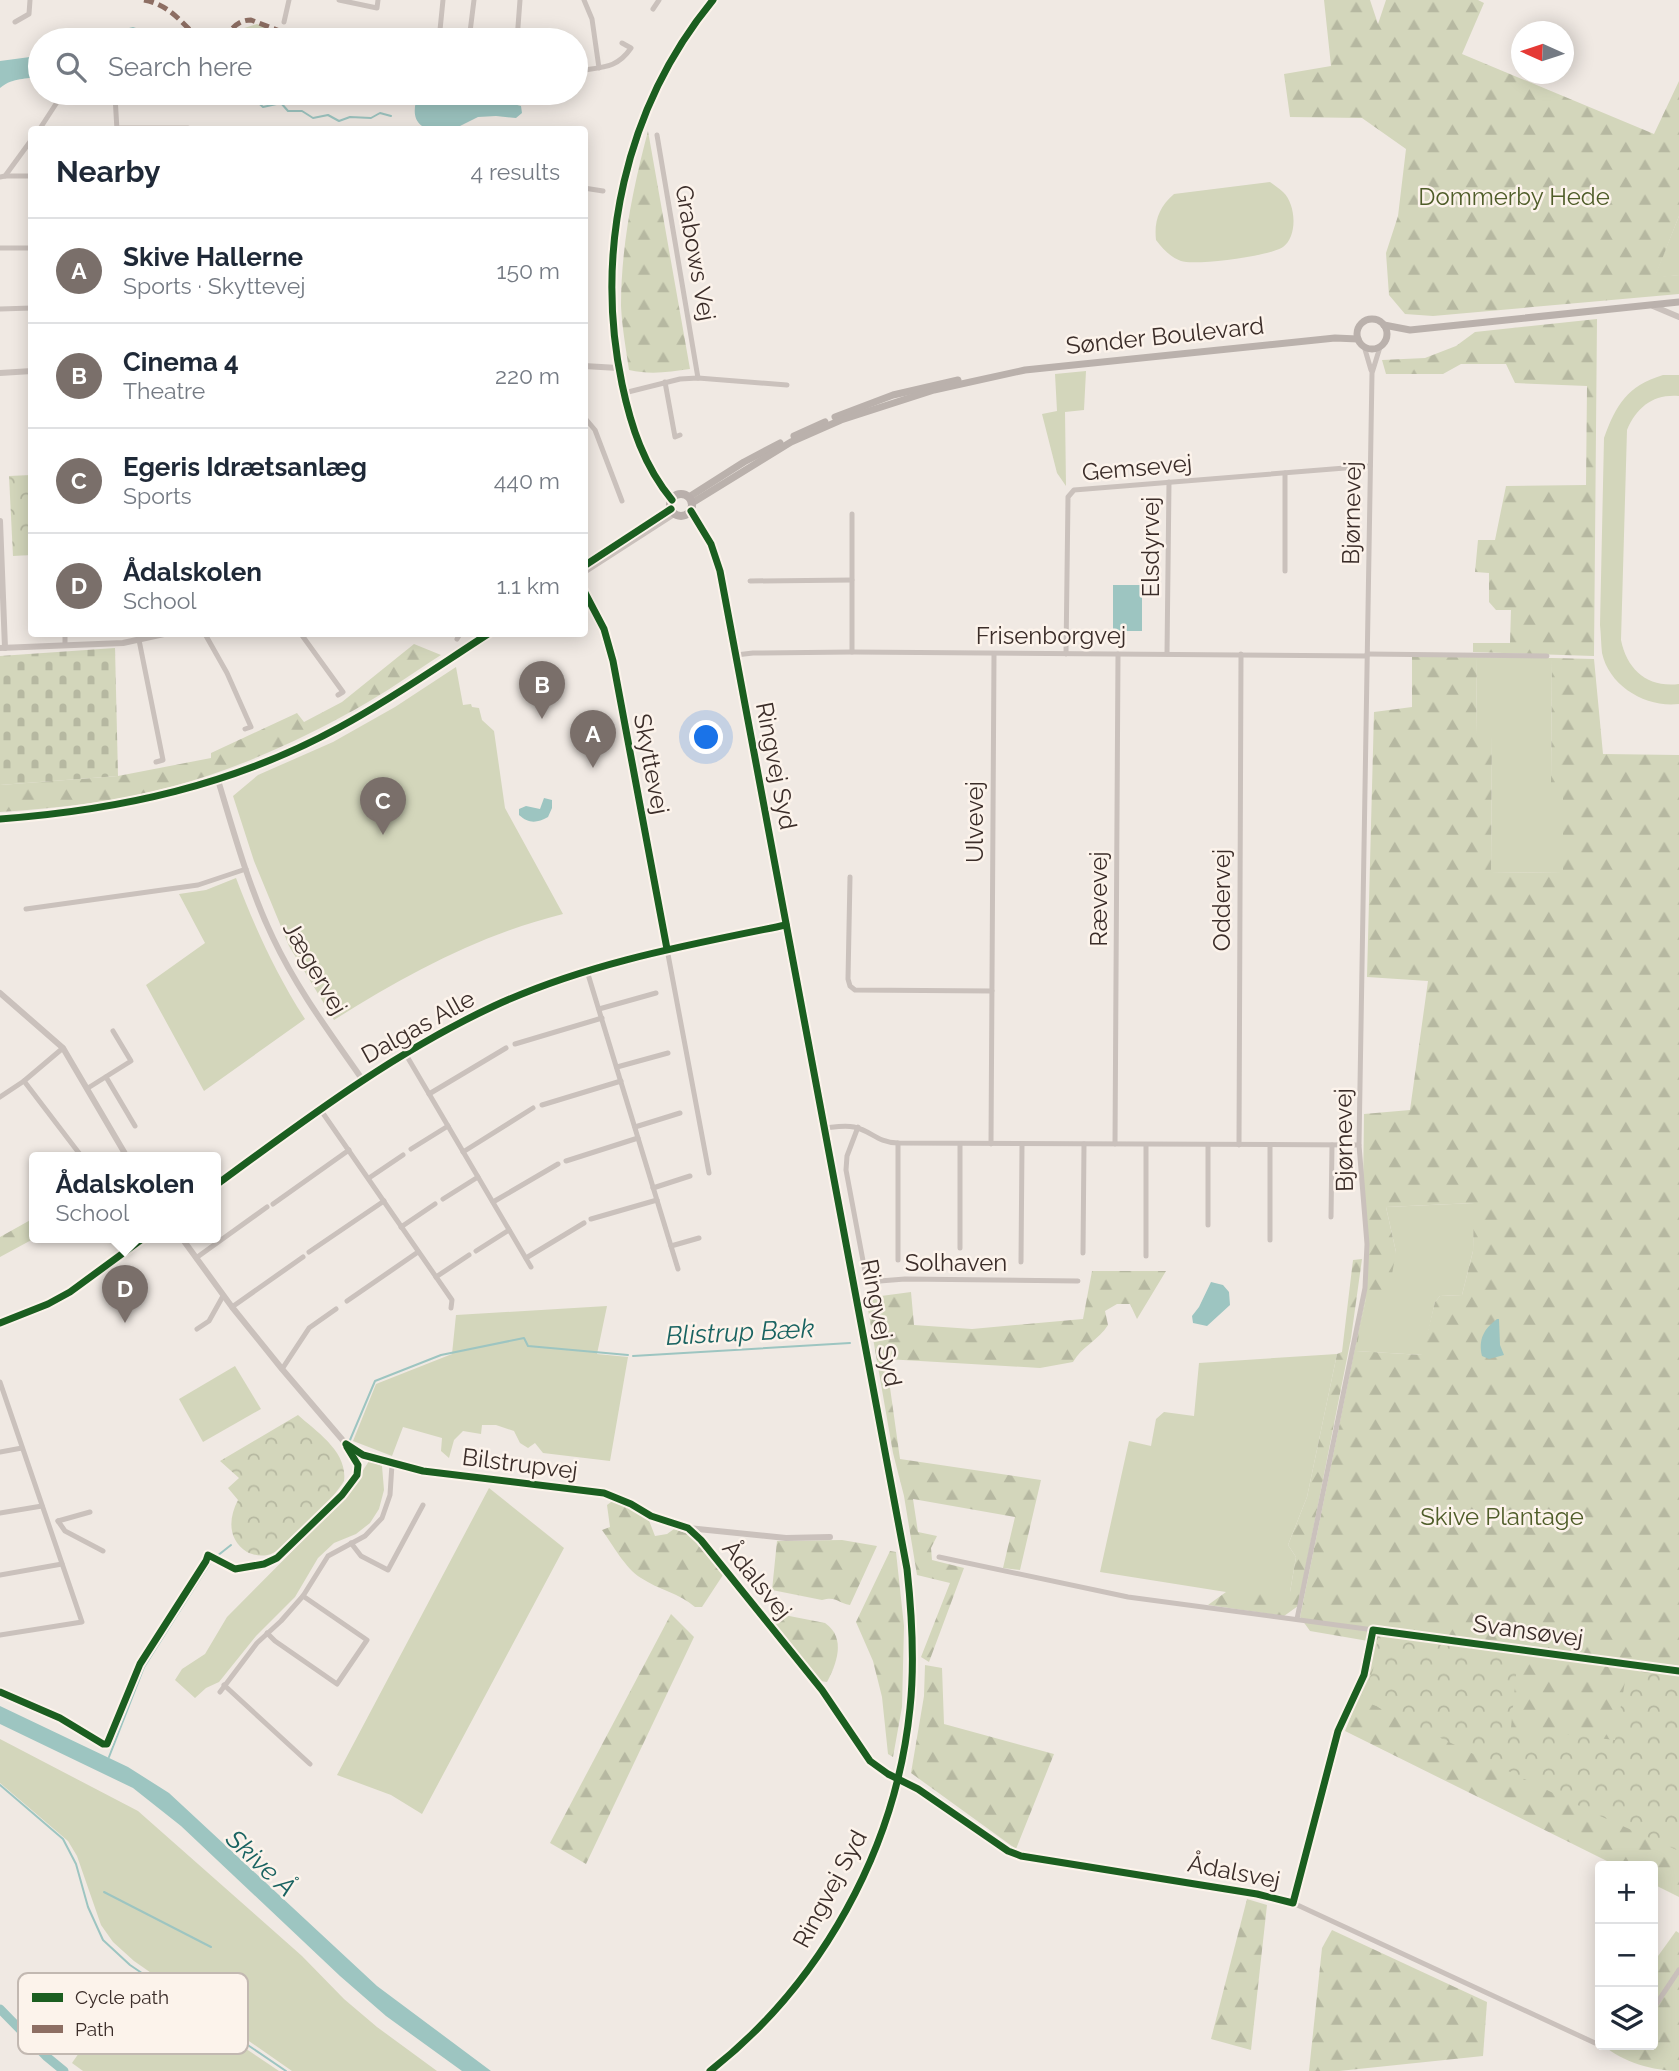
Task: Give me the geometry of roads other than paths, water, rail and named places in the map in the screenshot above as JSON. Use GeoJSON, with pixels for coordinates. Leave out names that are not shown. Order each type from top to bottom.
{"type":"FeatureCollection","features":[{"type":"Feature","properties":{"kind":"main road"},"geometry":{"type":"LineString","coordinates":[[689,506],[673,504],[647,464],[633,426],[618,368],[611,286],[614,232],[624,180],[640,127],[664,74],[713,0]]}},
{"type":"Feature","properties":{"kind":"main road"},"geometry":{"type":"LineString","coordinates":[[1386,340],[1387,332],[1378,320],[1369,319],[1362,323],[1358,330],[1358,339],[1364,346],[1372,349],[1410,330],[1679,302]]}},
{"type":"Feature","properties":{"kind":"main road"},"geometry":{"type":"LineString","coordinates":[[1384,325],[1410,330]]}},
{"type":"Feature","properties":{"kind":"main road","name":"Sønder Boulevard"},"geometry":{"type":"LineString","coordinates":[[1335,338],[1358,330]]}},
{"type":"Feature","properties":{"kind":"main road","name":"Sønder Boulevard"},"geometry":{"type":"LineString","coordinates":[[689,506],[791,442],[841,420],[934,390],[1000,374],[1335,338],[1358,339]]}},
{"type":"Feature","properties":{"kind":"main road"},"geometry":{"type":"LineString","coordinates":[[673,504],[682,494],[689,506]]}},
{"type":"Feature","properties":{"kind":"main road","name":"Ringvej Syd"},"geometry":{"type":"LineString","coordinates":[[689,506],[711,544],[720,572],[907,1569],[913,1641],[910,1708],[901,1766],[883,1827],[858,1887],[835,1930],[804,1976],[771,2015],[710,2071]]}},
{"type":"Feature","properties":{"kind":"street"},"geometry":{"type":"LineString","coordinates":[[15,22],[29,14],[30,0]]}},
{"type":"Feature","properties":{"kind":"street"},"geometry":{"type":"LineString","coordinates":[[284,22],[289,0]]}},
{"type":"Feature","properties":{"kind":"street"},"geometry":{"type":"LineString","coordinates":[[339,0],[377,8],[378,0]]}},
{"type":"Feature","properties":{"kind":"street"},"geometry":{"type":"LineString","coordinates":[[440,28],[443,0]]}},
{"type":"Feature","properties":{"kind":"street"},"geometry":{"type":"LineString","coordinates":[[470,28],[474,0]]}},
{"type":"Feature","properties":{"kind":"street"},"geometry":{"type":"LineString","coordinates":[[518,28],[520,0]]}},
{"type":"Feature","properties":{"kind":"street"},"geometry":{"type":"LineString","coordinates":[[584,0],[592,19],[599,68]]}},
{"type":"Feature","properties":{"kind":"street"},"geometry":{"type":"LineString","coordinates":[[653,9],[659,0]]}},
{"type":"Feature","properties":{"kind":"street"},"geometry":{"type":"LineString","coordinates":[[588,69],[613,66],[631,48],[622,43]]}},
{"type":"Feature","properties":{"kind":"street"},"geometry":{"type":"LineString","coordinates":[[42,126],[55,105]]}},
{"type":"Feature","properties":{"kind":"street"},"geometry":{"type":"LineString","coordinates":[[116,105],[117,126]]}},
{"type":"Feature","properties":{"kind":"street","name":"Grabows Vej"},"geometry":{"type":"LineString","coordinates":[[657,135],[698,378]]}},
{"type":"Feature","properties":{"kind":"street"},"geometry":{"type":"LineString","coordinates":[[1,177],[28,144]]}},
{"type":"Feature","properties":{"kind":"street"},"geometry":{"type":"LineString","coordinates":[[1,177],[28,176]]}},
{"type":"Feature","properties":{"kind":"street"},"geometry":{"type":"LineString","coordinates":[[588,189],[603,191]]}},
{"type":"Feature","properties":{"kind":"street"},"geometry":{"type":"LineString","coordinates":[[0,248],[28,248]]}},
{"type":"Feature","properties":{"kind":"street"},"geometry":{"type":"LineString","coordinates":[[1651,305],[1679,317]]}},
{"type":"Feature","properties":{"kind":"street"},"geometry":{"type":"LineString","coordinates":[[0,309],[28,308]]}},
{"type":"Feature","properties":{"kind":"street","name":"Bjørnevej"},"geometry":{"type":"LineString","coordinates":[[1297,1619],[1365,1288],[1367,1244],[1359,1145],[1371,373],[1364,346]]}},
{"type":"Feature","properties":{"kind":"street","name":"Bjørnevej"},"geometry":{"type":"LineString","coordinates":[[1371,373],[1380,347]]}},
{"type":"Feature","properties":{"kind":"street"},"geometry":{"type":"LineString","coordinates":[[588,366],[618,368]]}},
{"type":"Feature","properties":{"kind":"street"},"geometry":{"type":"LineString","coordinates":[[0,373],[28,371]]}},
{"type":"Feature","properties":{"kind":"street"},"geometry":{"type":"LineString","coordinates":[[624,393],[665,382],[698,378],[787,385]]}},
{"type":"Feature","properties":{"kind":"street"},"geometry":{"type":"LineString","coordinates":[[665,382],[674,436],[680,435]]}},
{"type":"Feature","properties":{"kind":"street"},"geometry":{"type":"LineString","coordinates":[[588,422],[595,430],[622,501]]}},
{"type":"Feature","properties":{"kind":"street","name":"Gemsevej"},"geometry":{"type":"LineString","coordinates":[[1066,654],[1070,492],[1370,466]]}},
{"type":"Feature","properties":{"kind":"street"},"geometry":{"type":"LineString","coordinates":[[1285,473],[1285,571]]}},
{"type":"Feature","properties":{"kind":"street","name":"Elsdyrvej"},"geometry":{"type":"LineString","coordinates":[[1167,654],[1168,482]]}},
{"type":"Feature","properties":{"kind":"street"},"geometry":{"type":"LineString","coordinates":[[588,563],[673,504]]}},
{"type":"Feature","properties":{"kind":"street"},"geometry":{"type":"LineString","coordinates":[[588,569],[673,504]]}},
{"type":"Feature","properties":{"kind":"street"},"geometry":{"type":"LineString","coordinates":[[852,514],[852,652]]}},
{"type":"Feature","properties":{"kind":"street"},"geometry":{"type":"LineString","coordinates":[[0,521],[3,648],[137,638],[163,761],[156,762]]}},
{"type":"Feature","properties":{"kind":"street"},"geometry":{"type":"LineString","coordinates":[[750,581],[852,580]]}},
{"type":"Feature","properties":{"kind":"street","name":"Skyttevej"},"geometry":{"type":"LineString","coordinates":[[588,599],[604,629],[613,661],[709,1173]]}},
{"type":"Feature","properties":{"kind":"street"},"geometry":{"type":"LineString","coordinates":[[65,637],[65,645]]}},
{"type":"Feature","properties":{"kind":"street"},"geometry":{"type":"LineString","coordinates":[[207,637],[227,673],[251,727],[245,729]]}},
{"type":"Feature","properties":{"kind":"street"},"geometry":{"type":"LineString","coordinates":[[303,637],[343,692],[338,695]]}},
{"type":"Feature","properties":{"kind":"street"},"geometry":{"type":"LineString","coordinates":[[0,819],[97,809],[174,793],[218,780],[276,758],[340,727],[483,637]]}},
{"type":"Feature","properties":{"kind":"street","name":"Frisenborgvej"},"geometry":{"type":"LineString","coordinates":[[736,655],[852,652],[1367,655]]}},
{"type":"Feature","properties":{"kind":"street","name":"Ulvevej"},"geometry":{"type":"LineString","coordinates":[[991,1144],[994,654]]}},
{"type":"Feature","properties":{"kind":"street","name":"Rævevej"},"geometry":{"type":"LineString","coordinates":[[1115,1144],[1118,654]]}},
{"type":"Feature","properties":{"kind":"street","name":"Oddervej"},"geometry":{"type":"LineString","coordinates":[[1239,1145],[1241,654]]}},
{"type":"Feature","properties":{"kind":"street"},"geometry":{"type":"LineString","coordinates":[[1367,655],[1547,656]]}},
{"type":"Feature","properties":{"kind":"street","name":"Jægervej"},"geometry":{"type":"LineString","coordinates":[[218,780],[246,869],[272,937],[313,1009],[362,1079]]}},
{"type":"Feature","properties":{"kind":"street"},"geometry":{"type":"LineString","coordinates":[[26,909],[198,885],[246,869]]}},
{"type":"Feature","properties":{"kind":"street"},"geometry":{"type":"LineString","coordinates":[[850,877],[850,986],[855,990],[992,991]]}},
{"type":"Feature","properties":{"kind":"street","name":"Dalgas Alle"},"geometry":{"type":"LineString","coordinates":[[221,1181],[362,1079],[493,1007],[587,971],[667,949],[786,925]]}},
{"type":"Feature","properties":{"kind":"street"},"geometry":{"type":"LineString","coordinates":[[587,971],[678,1269]]}},
{"type":"Feature","properties":{"kind":"street"},"geometry":{"type":"LineString","coordinates":[[0,993],[62,1048],[124,1152]]}},
{"type":"Feature","properties":{"kind":"street"},"geometry":{"type":"LineString","coordinates":[[599,1009],[656,993]]}},
{"type":"Feature","properties":{"kind":"street"},"geometry":{"type":"LineString","coordinates":[[515,1044],[602,1018]]}},
{"type":"Feature","properties":{"kind":"street"},"geometry":{"type":"LineString","coordinates":[[88,1088],[131,1061],[113,1031]]}},
{"type":"Feature","properties":{"kind":"street"},"geometry":{"type":"LineString","coordinates":[[0,1097],[24,1081],[62,1048]]}},
{"type":"Feature","properties":{"kind":"street"},"geometry":{"type":"LineString","coordinates":[[429,1094],[506,1048]]}},
{"type":"Feature","properties":{"kind":"street"},"geometry":{"type":"LineString","coordinates":[[405,1053],[531,1267]]}},
{"type":"Feature","properties":{"kind":"street"},"geometry":{"type":"LineString","coordinates":[[617,1067],[668,1053]]}},
{"type":"Feature","properties":{"kind":"street"},"geometry":{"type":"LineString","coordinates":[[106,1077],[135,1126]]}},
{"type":"Feature","properties":{"kind":"street"},"geometry":{"type":"LineString","coordinates":[[24,1081],[78,1152]]}},
{"type":"Feature","properties":{"kind":"street"},"geometry":{"type":"LineString","coordinates":[[542,1105],[621,1081]]}},
{"type":"Feature","properties":{"kind":"street"},"geometry":{"type":"LineString","coordinates":[[463,1152],[533,1108]]}},
{"type":"Feature","properties":{"kind":"street"},"geometry":{"type":"LineString","coordinates":[[320,1109],[452,1300],[451,1308]]}},
{"type":"Feature","properties":{"kind":"street"},"geometry":{"type":"LineString","coordinates":[[635,1126],[680,1113]]}},
{"type":"Feature","properties":{"kind":"street"},"geometry":{"type":"LineString","coordinates":[[411,1149],[448,1126]]}},
{"type":"Feature","properties":{"kind":"street"},"geometry":{"type":"LineString","coordinates":[[825,1128],[858,1127],[878,1139],[898,1143],[1359,1145]]}},
{"type":"Feature","properties":{"kind":"street","name":"Solhaven"},"geometry":{"type":"LineString","coordinates":[[858,1127],[847,1156],[846,1170],[867,1282],[905,1279],[1078,1280]]}},
{"type":"Feature","properties":{"kind":"street"},"geometry":{"type":"LineString","coordinates":[[566,1161],[638,1139]]}},
{"type":"Feature","properties":{"kind":"street"},"geometry":{"type":"LineString","coordinates":[[898,1143],[898,1260]]}},
{"type":"Feature","properties":{"kind":"street"},"geometry":{"type":"LineString","coordinates":[[960,1144],[960,1248]]}},
{"type":"Feature","properties":{"kind":"street"},"geometry":{"type":"LineString","coordinates":[[1021,1262],[1023,1144]]}},
{"type":"Feature","properties":{"kind":"street"},"geometry":{"type":"LineString","coordinates":[[1083,1253],[1084,1144]]}},
{"type":"Feature","properties":{"kind":"street"},"geometry":{"type":"LineString","coordinates":[[1146,1144],[1146,1256]]}},
{"type":"Feature","properties":{"kind":"street"},"geometry":{"type":"LineString","coordinates":[[1208,1145],[1208,1225]]}},
{"type":"Feature","properties":{"kind":"street"},"geometry":{"type":"LineString","coordinates":[[1270,1145],[1270,1240]]}},
{"type":"Feature","properties":{"kind":"street"},"geometry":{"type":"LineString","coordinates":[[1331,1217],[1332,1145]]}},
{"type":"Feature","properties":{"kind":"street"},"geometry":{"type":"LineString","coordinates":[[273,1204],[349,1150]]}},
{"type":"Feature","properties":{"kind":"street"},"geometry":{"type":"LineString","coordinates":[[369,1178],[403,1155]]}},
{"type":"Feature","properties":{"kind":"street"},"geometry":{"type":"LineString","coordinates":[[493,1202],[558,1164]]}},
{"type":"Feature","properties":{"kind":"street"},"geometry":{"type":"LineString","coordinates":[[653,1188],[690,1176]]}},
{"type":"Feature","properties":{"kind":"street"},"geometry":{"type":"LineString","coordinates":[[443,1199],[478,1177]]}},
{"type":"Feature","properties":{"kind":"street"},"geometry":{"type":"LineString","coordinates":[[591,1219],[657,1200]]}},
{"type":"Feature","properties":{"kind":"street"},"geometry":{"type":"LineString","coordinates":[[309,1252],[384,1201]]}},
{"type":"Feature","properties":{"kind":"street"},"geometry":{"type":"LineString","coordinates":[[401,1227],[435,1204]]}},
{"type":"Feature","properties":{"kind":"street"},"geometry":{"type":"LineString","coordinates":[[221,1240],[267,1208]]}},
{"type":"Feature","properties":{"kind":"street"},"geometry":{"type":"LineString","coordinates":[[526,1258],[584,1223]]}},
{"type":"Feature","properties":{"kind":"street"},"geometry":{"type":"LineString","coordinates":[[476,1251],[509,1230]]}},
{"type":"Feature","properties":{"kind":"street"},"geometry":{"type":"LineString","coordinates":[[671,1246],[699,1238]]}},
{"type":"Feature","properties":{"kind":"street"},"geometry":{"type":"LineString","coordinates":[[0,1323],[70,1292],[137,1243]]}},
{"type":"Feature","properties":{"kind":"street","name":"Bilstrupvej"},"geometry":{"type":"LineString","coordinates":[[185,1243],[223,1296],[282,1369],[346,1444],[363,1455],[423,1471],[604,1493],[651,1516],[688,1528],[786,1538],[830,1537]]}},
{"type":"Feature","properties":{"kind":"street"},"geometry":{"type":"LineString","coordinates":[[196,1258],[217,1243]]}},
{"type":"Feature","properties":{"kind":"street"},"geometry":{"type":"LineString","coordinates":[[346,1301],[418,1252]]}},
{"type":"Feature","properties":{"kind":"street"},"geometry":{"type":"LineString","coordinates":[[436,1277],[469,1255]]}},
{"type":"Feature","properties":{"kind":"street"},"geometry":{"type":"LineString","coordinates":[[232,1307],[303,1257]]}},
{"type":"Feature","properties":{"kind":"street"},"geometry":{"type":"LineString","coordinates":[[197,1329],[209,1321],[223,1296]]}},
{"type":"Feature","properties":{"kind":"street"},"geometry":{"type":"LineString","coordinates":[[282,1369],[309,1328],[336,1309]]}},
{"type":"Feature","properties":{"kind":"street"},"geometry":{"type":"LineString","coordinates":[[0,1382],[1,1392],[82,1622],[0,1635]]}},
{"type":"Feature","properties":{"kind":"street"},"geometry":{"type":"LineString","coordinates":[[0,1452],[22,1448]]}},
{"type":"Feature","properties":{"kind":"street"},"geometry":{"type":"LineString","coordinates":[[220,1692],[257,1643],[303,1596],[328,1556],[365,1536],[382,1518],[390,1494],[392,1464]]}},
{"type":"Feature","properties":{"kind":"street"},"geometry":{"type":"LineString","coordinates":[[351,1543],[361,1556],[388,1570],[423,1505]]}},
{"type":"Feature","properties":{"kind":"street"},"geometry":{"type":"LineString","coordinates":[[0,1513],[42,1506]]}},
{"type":"Feature","properties":{"kind":"street"},"geometry":{"type":"LineString","coordinates":[[49,1525],[90,1512]]}},
{"type":"Feature","properties":{"kind":"street"},"geometry":{"type":"LineString","coordinates":[[58,1521],[65,1531],[103,1551]]}},
{"type":"Feature","properties":{"kind":"street","name":"Ådalsvej"},"geometry":{"type":"LineString","coordinates":[[688,1528],[701,1540],[822,1690]]}},
{"type":"Feature","properties":{"kind":"street","name":"Svansøvej"},"geometry":{"type":"LineString","coordinates":[[939,1557],[1092,1591],[1679,1671]]}},
{"type":"Feature","properties":{"kind":"street"},"geometry":{"type":"LineString","coordinates":[[0,1575],[62,1564]]}},
{"type":"Feature","properties":{"kind":"street"},"geometry":{"type":"LineString","coordinates":[[267,1633],[337,1684],[367,1640],[303,1596]]}},
{"type":"Feature","properties":{"kind":"street","name":"Ådalsvej"},"geometry":{"type":"LineString","coordinates":[[1293,1903],[1338,1731],[1364,1675],[1373,1630]]}},
{"type":"Feature","properties":{"kind":"street"},"geometry":{"type":"LineString","coordinates":[[224,1685],[310,1764]]}},
{"type":"Feature","properties":{"kind":"street","name":"Ådalsvej"},"geometry":{"type":"LineString","coordinates":[[975,1829],[1008,1851],[1021,1856],[1257,1894],[1293,1903],[1595,2041]]}},
{"type":"Feature","properties":{"kind":"street"},"geometry":{"type":"LineString","coordinates":[[1658,2002],[1679,1970]]}},
{"type":"Feature","properties":{"kind":"water"},"geometry":{"type":"Polygon","coordinates":[[[28,57],[28,78],[15,80],[0,88],[0,61],[28,57]]]}},
{"type":"Feature","properties":{"kind":"water"},"geometry":{"type":"Polygon","coordinates":[[[416,105],[517,105],[521,106],[522,113],[516,118],[478,117],[460,126],[422,126],[415,112],[416,105]]]}},
{"type":"Feature","properties":{"kind":"water"},"geometry":{"type":"Polygon","coordinates":[[[1113,585],[1142,585],[1142,631],[1113,631],[1113,585]]]}},
{"type":"Feature","properties":{"kind":"water"},"geometry":{"type":"Polygon","coordinates":[[[544,798],[552,800],[548,817],[533,822],[519,815],[519,809],[526,806],[540,809],[544,798]]]}},
{"type":"Feature","properties":{"kind":"water"},"geometry":{"type":"Polygon","coordinates":[[[1211,1282],[1223,1285],[1229,1292],[1230,1305],[1207,1326],[1193,1323],[1192,1316],[1211,1282]]]}},
{"type":"Feature","properties":{"kind":"water"},"geometry":{"type":"Polygon","coordinates":[[[1497,1319],[1504,1355],[1489,1359],[1482,1356],[1482,1339],[1485,1331],[1497,1319]]]}},
{"type":"Feature","properties":{"kind":"water"},"geometry":{"type":"Polygon","coordinates":[[[0,1706],[128,1767],[169,1793],[377,1986],[491,2071],[462,2071],[386,2016],[181,1826],[133,1788],[0,1724],[0,1706]]]}},
{"type":"Feature","properties":{"kind":"waterway"},"geometry":{"type":"LineString","coordinates":[[261,105],[272,105]]}},
{"type":"Feature","properties":{"kind":"waterway"},"geometry":{"type":"LineString","coordinates":[[283,105],[288,111],[302,111],[313,118],[328,115],[339,121],[350,117],[371,118],[380,113],[391,116]]}},
{"type":"Feature","properties":{"kind":"waterway","name":"Blistrup Bæk"},"geometry":{"type":"LineString","coordinates":[[350,1440],[375,1381],[441,1355],[524,1338],[528,1346],[628,1355]]}},
{"type":"Feature","properties":{"kind":"waterway","name":"Blistrup Bæk"},"geometry":{"type":"LineString","coordinates":[[633,1356],[850,1343]]}},
{"type":"Feature","properties":{"kind":"waterway","name":"Blistrup Bæk"},"geometry":{"type":"LineString","coordinates":[[109,1757],[144,1667],[212,1560],[231,1545]]}},
{"type":"Feature","properties":{"kind":"waterway"},"geometry":{"type":"LineString","coordinates":[[0,1785],[63,1839],[76,1864],[88,1907],[103,1940],[142,1973]]}},
{"type":"Feature","properties":{"kind":"waterway"},"geometry":{"type":"LineString","coordinates":[[104,1892],[211,1947]]}},
{"type":"Feature","properties":{"kind":"waterway"},"geometry":{"type":"LineString","coordinates":[[0,2009],[18,2027]]}},
{"type":"Feature","properties":{"kind":"waterway"},"geometry":{"type":"LineString","coordinates":[[248,2045],[286,2071]]}},
{"type":"Feature","properties":{"kind":"waterway"},"geometry":{"type":"LineString","coordinates":[[44,2054],[64,2071]]}},
{"type":"Feature","properties":{"kind":"place","name":"Cinema 4"},"geometry":{"type":"Point","coordinates":[542,719]}},
{"type":"Feature","properties":{"kind":"place","name":"Skive Hallerne"},"geometry":{"type":"Point","coordinates":[593,768]}},
{"type":"Feature","properties":{"kind":"place","name":"Egeris Idrætsanlæg"},"geometry":{"type":"Point","coordinates":[383,835]}},
{"type":"Feature","properties":{"kind":"place","name":"Ådalskolen"},"geometry":{"type":"Point","coordinates":[125,1323]}},
{"type":"Feature","properties":{"kind":"park label","name":"Dommerby Hede"},"geometry":{"type":"Point","coordinates":[1514,197]}},
{"type":"Feature","properties":{"kind":"park label","name":"Skive Plantage"},"geometry":{"type":"Point","coordinates":[1502,1517]}},
{"type":"Feature","properties":{"kind":"water label","name":"Skive Å"},"geometry":{"type":"Point","coordinates":[261,1863]}}]}
